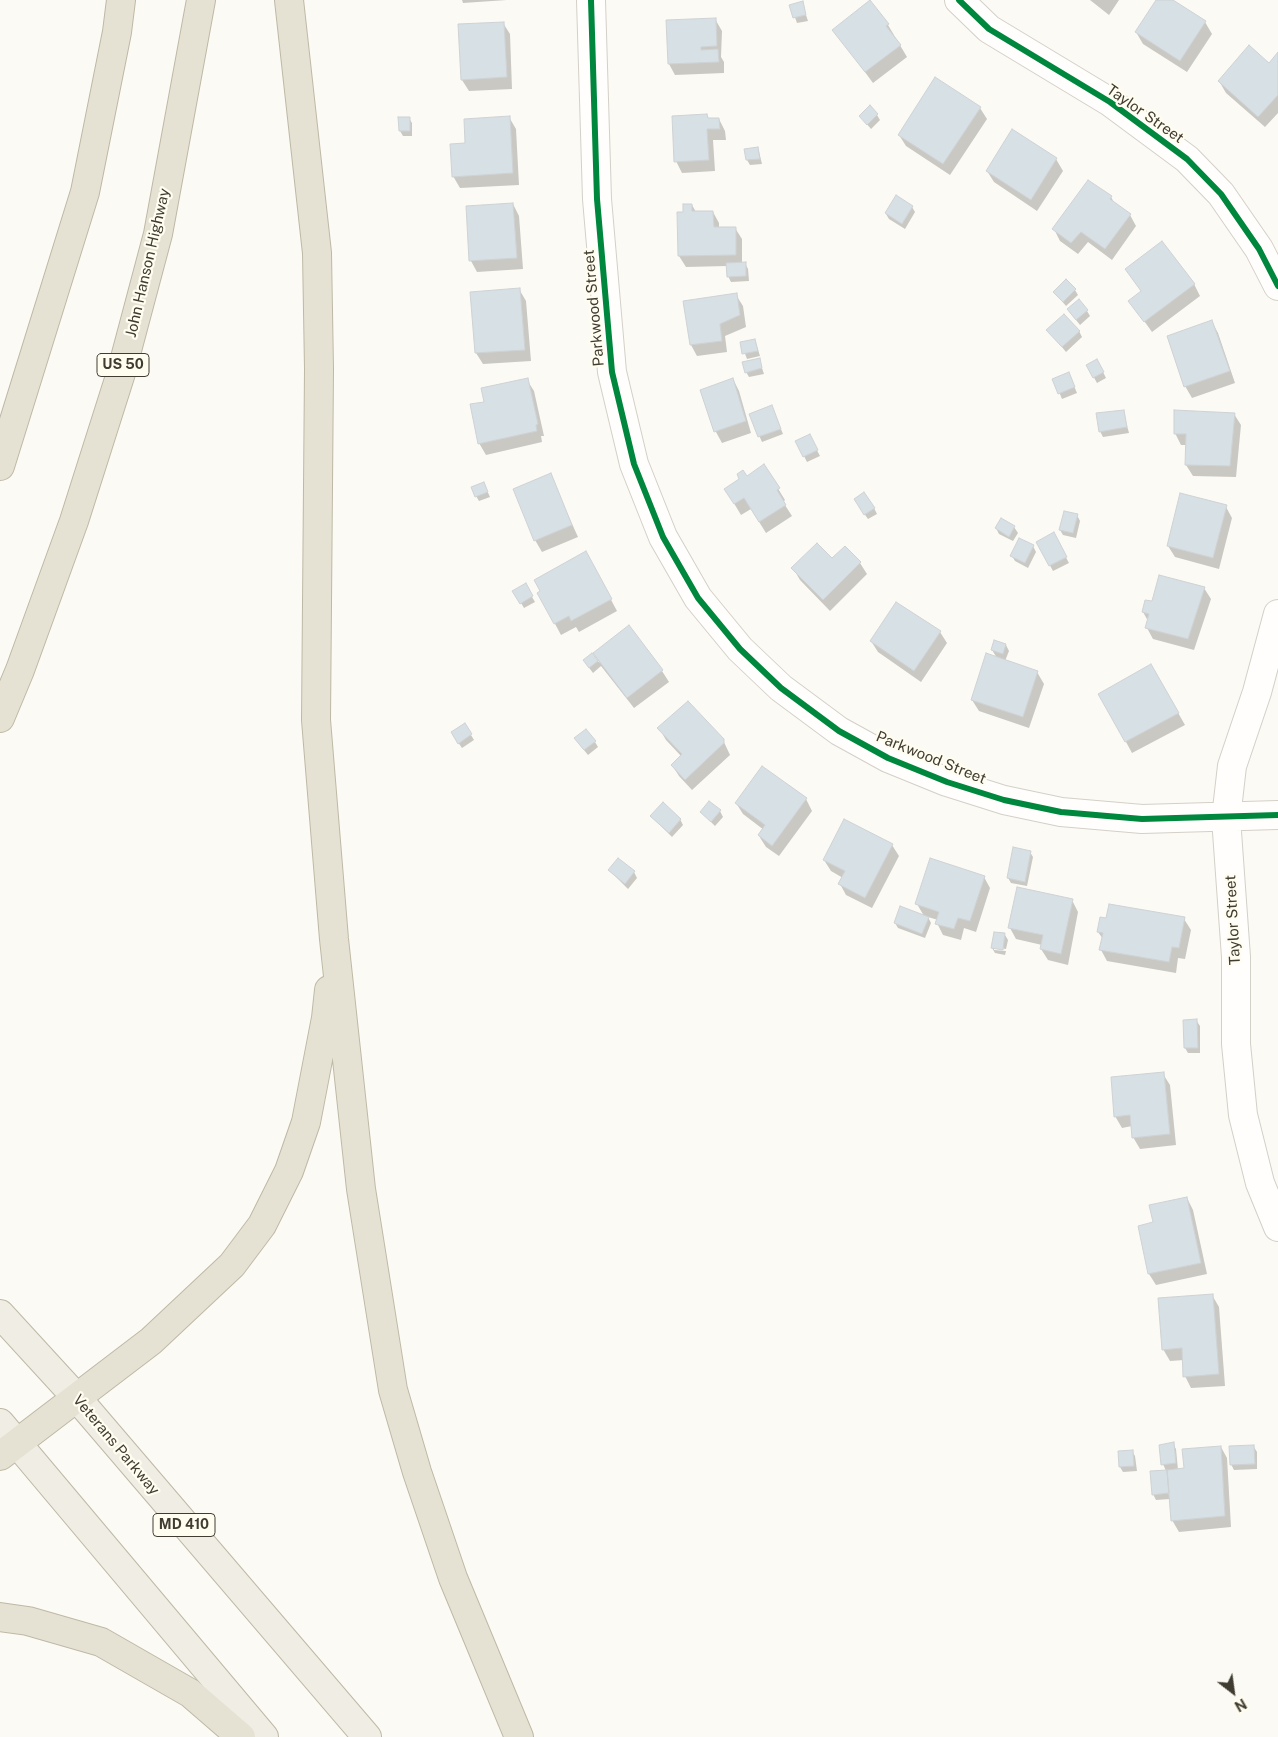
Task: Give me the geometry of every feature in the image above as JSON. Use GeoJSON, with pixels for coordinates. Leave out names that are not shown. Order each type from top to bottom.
{"type":"FeatureCollection","features":[{"type":"Feature","properties":{"kind":"highway"},"geometry":{"type":"LineString","coordinates":[[0,466],[84,192],[117,32],[121,0]]}},
{"type":"Feature","properties":{"kind":"highway","name":"John Hanson Highway"},"geometry":{"type":"LineString","coordinates":[[0,718],[74,522],[121,373],[158,234],[201,0]]}},
{"type":"Feature","properties":{"kind":"highway"},"geometry":{"type":"LineString","coordinates":[[289,0],[317,253],[319,378],[316,720],[334,938],[361,1189],[394,1390],[417,1472],[454,1578],[519,1737]]}},
{"type":"Feature","properties":{"kind":"highway"},"geometry":{"type":"LineString","coordinates":[[6,1441],[77,1398],[144,1347],[232,1265],[262,1225],[289,1171],[306,1122],[326,1018],[334,938]]}},
{"type":"Feature","properties":{"kind":"highway"},"geometry":{"type":"LineString","coordinates":[[0,1617],[28,1621],[101,1642],[190,1693],[241,1737]]}},
{"type":"Feature","properties":{"kind":"main road","name":"Veterans Parkway"},"geometry":{"type":"LineString","coordinates":[[0,1314],[77,1398],[367,1737]]}},
{"type":"Feature","properties":{"kind":"main road"},"geometry":{"type":"LineString","coordinates":[[6,1441],[264,1737]]}},
{"type":"Feature","properties":{"kind":"street","name":"Parkwood Street"},"geometry":{"type":"LineString","coordinates":[[591,0],[597,199],[612,372],[634,464],[663,537],[698,598],[740,649],[782,688],[839,731],[897,761],[947,782],[1004,800],[1061,812],[1142,818],[1226,818],[1278,815]]}},
{"type":"Feature","properties":{"kind":"street","name":"Taylor Street"},"geometry":{"type":"LineString","coordinates":[[959,0],[989,29],[1110,102],[1187,159],[1221,194],[1259,249],[1278,286]]}},
{"type":"Feature","properties":{"kind":"street","name":"Taylor Street"},"geometry":{"type":"LineString","coordinates":[[1278,614],[1257,692],[1232,766],[1226,818],[1236,957],[1236,1044],[1243,1115],[1260,1182],[1278,1227]]}},
{"type":"Feature","properties":{"kind":"building"},"geometry":{"type":"Polygon","coordinates":[[[870,0],[889,24],[886,26],[901,45],[865,72],[832,30],[870,0]]]}},
{"type":"Feature","properties":{"kind":"building"},"geometry":{"type":"Polygon","coordinates":[[[1156,0],[1173,0],[1206,21],[1180,61],[1135,32],[1156,0]]]}},
{"type":"Feature","properties":{"kind":"building"},"geometry":{"type":"Polygon","coordinates":[[[803,1],[806,15],[793,18],[789,5],[803,1]]]}},
{"type":"Feature","properties":{"kind":"building"},"geometry":{"type":"Polygon","coordinates":[[[716,18],[717,46],[701,47],[701,50],[718,49],[719,62],[668,64],[666,20],[716,18]]]}},
{"type":"Feature","properties":{"kind":"building"},"geometry":{"type":"Polygon","coordinates":[[[504,22],[507,77],[461,80],[458,24],[504,22]]]}},
{"type":"Feature","properties":{"kind":"building"},"geometry":{"type":"Polygon","coordinates":[[[1249,45],[1269,63],[1278,52],[1278,95],[1258,117],[1218,81],[1249,45]]]}},
{"type":"Feature","properties":{"kind":"building"},"geometry":{"type":"Polygon","coordinates":[[[935,77],[981,107],[943,164],[898,135],[935,77]]]}},
{"type":"Feature","properties":{"kind":"building"},"geometry":{"type":"Polygon","coordinates":[[[870,105],[878,114],[867,125],[859,116],[870,105]]]}},
{"type":"Feature","properties":{"kind":"building"},"geometry":{"type":"Polygon","coordinates":[[[707,114],[708,118],[719,118],[720,129],[707,129],[709,160],[674,162],[672,116],[707,114]]]}},
{"type":"Feature","properties":{"kind":"building"},"geometry":{"type":"Polygon","coordinates":[[[510,116],[513,173],[452,177],[450,144],[465,143],[464,119],[510,116]]]}},
{"type":"Feature","properties":{"kind":"building"},"geometry":{"type":"Polygon","coordinates":[[[398,117],[410,117],[410,131],[399,131],[398,117]]]}},
{"type":"Feature","properties":{"kind":"building"},"geometry":{"type":"Polygon","coordinates":[[[1012,129],[1057,158],[1031,200],[986,171],[1012,129]]]}},
{"type":"Feature","properties":{"kind":"building"},"geometry":{"type":"Polygon","coordinates":[[[758,147],[760,159],[746,160],[744,149],[758,147]]]}},
{"type":"Feature","properties":{"kind":"building"},"geometry":{"type":"Polygon","coordinates":[[[1088,180],[1112,196],[1110,199],[1131,214],[1105,249],[1081,232],[1071,243],[1052,229],[1088,180]]]}},
{"type":"Feature","properties":{"kind":"building"},"geometry":{"type":"Polygon","coordinates":[[[896,195],[913,206],[902,224],[885,213],[896,195]]]}},
{"type":"Feature","properties":{"kind":"building"},"geometry":{"type":"Polygon","coordinates":[[[513,203],[517,258],[469,261],[466,206],[513,203]]]}},
{"type":"Feature","properties":{"kind":"building"},"geometry":{"type":"Polygon","coordinates":[[[683,204],[692,204],[692,211],[713,211],[714,227],[736,227],[736,255],[678,256],[677,212],[683,212],[683,204]]]}},
{"type":"Feature","properties":{"kind":"building"},"geometry":{"type":"Polygon","coordinates":[[[1162,241],[1195,284],[1144,322],[1128,301],[1141,291],[1125,269],[1162,241]]]}},
{"type":"Feature","properties":{"kind":"building"},"geometry":{"type":"Polygon","coordinates":[[[746,262],[746,276],[727,277],[726,263],[746,262]]]}},
{"type":"Feature","properties":{"kind":"building"},"geometry":{"type":"Polygon","coordinates":[[[1066,279],[1076,289],[1063,302],[1053,292],[1066,279]]]}},
{"type":"Feature","properties":{"kind":"building"},"geometry":{"type":"Polygon","coordinates":[[[520,288],[525,350],[475,353],[470,292],[520,288]]]}},
{"type":"Feature","properties":{"kind":"building"},"geometry":{"type":"Polygon","coordinates":[[[737,293],[740,315],[720,324],[722,341],[690,345],[683,301],[737,293]]]}},
{"type":"Feature","properties":{"kind":"building"},"geometry":{"type":"Polygon","coordinates":[[[1079,299],[1088,310],[1076,320],[1067,309],[1079,299]]]}},
{"type":"Feature","properties":{"kind":"building"},"geometry":{"type":"Polygon","coordinates":[[[1064,314],[1080,331],[1062,347],[1046,330],[1064,314]]]}},
{"type":"Feature","properties":{"kind":"building"},"geometry":{"type":"Polygon","coordinates":[[[1212,320],[1230,371],[1184,387],[1167,336],[1212,320]]]}},
{"type":"Feature","properties":{"kind":"building"},"geometry":{"type":"Polygon","coordinates":[[[755,339],[758,351],[742,354],[740,342],[755,339]]]}},
{"type":"Feature","properties":{"kind":"building"},"geometry":{"type":"Polygon","coordinates":[[[760,358],[762,368],[745,373],[742,362],[760,358]]]}},
{"type":"Feature","properties":{"kind":"building"},"geometry":{"type":"Polygon","coordinates":[[[1097,359],[1104,372],[1093,378],[1086,365],[1097,359]]]}},
{"type":"Feature","properties":{"kind":"building"},"geometry":{"type":"Polygon","coordinates":[[[1069,372],[1075,387],[1058,394],[1052,379],[1069,372]]]}},
{"type":"Feature","properties":{"kind":"building"},"geometry":{"type":"Polygon","coordinates":[[[528,378],[538,424],[536,425],[537,431],[478,444],[470,404],[484,402],[481,388],[528,378]]]}},
{"type":"Feature","properties":{"kind":"building"},"geometry":{"type":"Polygon","coordinates":[[[733,378],[746,421],[714,432],[700,390],[733,378]]]}},
{"type":"Feature","properties":{"kind":"building"},"geometry":{"type":"Polygon","coordinates":[[[772,405],[781,429],[758,437],[749,414],[772,405]]]}},
{"type":"Feature","properties":{"kind":"building"},"geometry":{"type":"Polygon","coordinates":[[[1124,410],[1127,427],[1099,432],[1096,413],[1124,410]]]}},
{"type":"Feature","properties":{"kind":"building"},"geometry":{"type":"Polygon","coordinates":[[[1174,410],[1235,413],[1230,466],[1185,465],[1186,434],[1174,434],[1174,410]]]}},
{"type":"Feature","properties":{"kind":"building"},"geometry":{"type":"Polygon","coordinates":[[[810,434],[818,450],[803,457],[795,441],[810,434]]]}},
{"type":"Feature","properties":{"kind":"building"},"geometry":{"type":"Polygon","coordinates":[[[764,464],[780,488],[777,490],[786,505],[759,522],[744,498],[734,504],[724,489],[739,479],[737,474],[743,470],[747,476],[764,464]]]}},
{"type":"Feature","properties":{"kind":"building"},"geometry":{"type":"Polygon","coordinates":[[[551,473],[572,525],[534,541],[513,489],[551,473]]]}},
{"type":"Feature","properties":{"kind":"building"},"geometry":{"type":"Polygon","coordinates":[[[484,482],[488,492],[475,497],[471,487],[484,482]]]}},
{"type":"Feature","properties":{"kind":"building"},"geometry":{"type":"Polygon","coordinates":[[[864,492],[875,508],[864,515],[854,499],[864,492]]]}},
{"type":"Feature","properties":{"kind":"building"},"geometry":{"type":"Polygon","coordinates":[[[1180,493],[1227,505],[1213,558],[1167,546],[1180,493]]]}},
{"type":"Feature","properties":{"kind":"building"},"geometry":{"type":"Polygon","coordinates":[[[1064,511],[1078,514],[1073,533],[1059,530],[1064,511]]]}},
{"type":"Feature","properties":{"kind":"building"},"geometry":{"type":"Polygon","coordinates":[[[1001,518],[1015,526],[1009,537],[995,528],[1001,518]]]}},
{"type":"Feature","properties":{"kind":"building"},"geometry":{"type":"Polygon","coordinates":[[[1054,532],[1067,557],[1049,566],[1036,542],[1054,532]]]}},
{"type":"Feature","properties":{"kind":"building"},"geometry":{"type":"Polygon","coordinates":[[[1019,538],[1034,545],[1025,563],[1010,556],[1019,538]]]}},
{"type":"Feature","properties":{"kind":"building"},"geometry":{"type":"Polygon","coordinates":[[[817,543],[832,558],[845,546],[861,562],[823,600],[791,568],[817,543]]]}},
{"type":"Feature","properties":{"kind":"building"},"geometry":{"type":"Polygon","coordinates":[[[586,551],[612,599],[571,621],[569,616],[554,624],[537,593],[540,591],[534,580],[586,551]]]}},
{"type":"Feature","properties":{"kind":"building"},"geometry":{"type":"Polygon","coordinates":[[[1159,575],[1205,587],[1188,639],[1145,628],[1149,614],[1142,612],[1145,600],[1152,601],[1159,575]]]}},
{"type":"Feature","properties":{"kind":"building"},"geometry":{"type":"Polygon","coordinates":[[[526,583],[533,596],[520,604],[512,591],[526,583]]]}},
{"type":"Feature","properties":{"kind":"building"},"geometry":{"type":"Polygon","coordinates":[[[896,602],[941,631],[914,671],[870,641],[896,602]]]}},
{"type":"Feature","properties":{"kind":"building"},"geometry":{"type":"Polygon","coordinates":[[[629,625],[663,670],[627,698],[593,653],[629,625]]]}},
{"type":"Feature","properties":{"kind":"building"},"geometry":{"type":"Polygon","coordinates":[[[994,640],[1006,644],[1003,654],[991,650],[994,640]]]}},
{"type":"Feature","properties":{"kind":"building"},"geometry":{"type":"Polygon","coordinates":[[[592,653],[598,661],[589,668],[583,660],[592,653]]]}},
{"type":"Feature","properties":{"kind":"building"},"geometry":{"type":"Polygon","coordinates":[[[986,653],[1038,671],[1023,717],[971,700],[986,653]]]}},
{"type":"Feature","properties":{"kind":"building"},"geometry":{"type":"Polygon","coordinates":[[[1151,664],[1179,713],[1125,742],[1098,694],[1151,664]]]}},
{"type":"Feature","properties":{"kind":"building"},"geometry":{"type":"Polygon","coordinates":[[[688,701],[724,739],[724,743],[685,780],[671,765],[682,754],[657,728],[688,701]]]}},
{"type":"Feature","properties":{"kind":"building"},"geometry":{"type":"Polygon","coordinates":[[[465,723],[472,734],[458,744],[451,732],[465,723]]]}},
{"type":"Feature","properties":{"kind":"building"},"geometry":{"type":"Polygon","coordinates":[[[586,729],[596,741],[584,750],[574,738],[586,729]]]}},
{"type":"Feature","properties":{"kind":"building"},"geometry":{"type":"Polygon","coordinates":[[[762,766],[807,798],[772,846],[758,835],[765,825],[735,803],[762,766]]]}},
{"type":"Feature","properties":{"kind":"building"},"geometry":{"type":"Polygon","coordinates":[[[709,801],[721,810],[711,822],[700,812],[709,801]]]}},
{"type":"Feature","properties":{"kind":"building"},"geometry":{"type":"Polygon","coordinates":[[[663,802],[681,819],[669,833],[650,816],[663,802]]]}},
{"type":"Feature","properties":{"kind":"building"},"geometry":{"type":"Polygon","coordinates":[[[844,819],[893,844],[865,898],[838,884],[845,871],[823,860],[844,819]]]}},
{"type":"Feature","properties":{"kind":"building"},"geometry":{"type":"Polygon","coordinates":[[[1013,847],[1031,851],[1025,882],[1007,878],[1013,847]]]}},
{"type":"Feature","properties":{"kind":"building"},"geometry":{"type":"Polygon","coordinates":[[[618,858],[635,871],[625,884],[608,870],[618,858]]]}},
{"type":"Feature","properties":{"kind":"building"},"geometry":{"type":"Polygon","coordinates":[[[930,858],[985,876],[970,921],[958,918],[954,929],[935,924],[939,912],[915,904],[930,858]]]}},
{"type":"Feature","properties":{"kind":"building"},"geometry":{"type":"Polygon","coordinates":[[[1017,887],[1073,899],[1061,954],[1040,949],[1043,935],[1008,928],[1017,887]]]}},
{"type":"Feature","properties":{"kind":"building"},"geometry":{"type":"Polygon","coordinates":[[[1109,904],[1185,917],[1179,948],[1172,947],[1169,962],[1099,950],[1103,933],[1097,932],[1100,917],[1106,918],[1109,904]]]}},
{"type":"Feature","properties":{"kind":"building"},"geometry":{"type":"Polygon","coordinates":[[[900,906],[929,917],[922,934],[894,923],[900,906]]]}},
{"type":"Feature","properties":{"kind":"building"},"geometry":{"type":"Polygon","coordinates":[[[994,932],[1005,933],[1003,950],[991,948],[994,932]]]}},
{"type":"Feature","properties":{"kind":"building"},"geometry":{"type":"Polygon","coordinates":[[[1197,1019],[1198,1048],[1184,1048],[1183,1020],[1197,1019]]]}},
{"type":"Feature","properties":{"kind":"building"},"geometry":{"type":"Polygon","coordinates":[[[1164,1072],[1170,1134],[1132,1138],[1130,1115],[1114,1117],[1111,1077],[1164,1072]]]}},
{"type":"Feature","properties":{"kind":"building"},"geometry":{"type":"Polygon","coordinates":[[[1187,1197],[1201,1263],[1148,1274],[1138,1226],[1153,1222],[1149,1205],[1187,1197]]]}},
{"type":"Feature","properties":{"kind":"building"},"geometry":{"type":"Polygon","coordinates":[[[1213,1294],[1219,1374],[1183,1377],[1182,1348],[1162,1350],[1158,1298],[1213,1294]]]}},
{"type":"Feature","properties":{"kind":"building"},"geometry":{"type":"Polygon","coordinates":[[[1174,1442],[1176,1463],[1161,1465],[1159,1445],[1174,1442]]]}},
{"type":"Feature","properties":{"kind":"building"},"geometry":{"type":"Polygon","coordinates":[[[1254,1445],[1255,1464],[1230,1465],[1229,1446],[1254,1445]]]}},
{"type":"Feature","properties":{"kind":"building"},"geometry":{"type":"Polygon","coordinates":[[[1221,1446],[1225,1516],[1171,1521],[1167,1470],[1184,1468],[1182,1449],[1221,1446]]]}},
{"type":"Feature","properties":{"kind":"building"},"geometry":{"type":"Polygon","coordinates":[[[1133,1450],[1134,1466],[1119,1467],[1118,1451],[1133,1450]]]}},
{"type":"Feature","properties":{"kind":"building"},"geometry":{"type":"Polygon","coordinates":[[[1167,1470],[1169,1493],[1152,1495],[1150,1471],[1167,1470]]]}},
{"type":"Feature","properties":{"kind":"cycle path"},"geometry":{"type":"LineString","coordinates":[[591,0],[597,199],[612,372],[634,464],[663,537],[698,598],[740,649],[781,688],[839,731],[888,758],[947,782],[1004,800],[1061,812],[1142,819],[1278,815]]}},
{"type":"Feature","properties":{"kind":"cycle path"},"geometry":{"type":"LineString","coordinates":[[959,0],[989,29],[1110,102],[1187,159],[1221,194],[1259,249],[1278,286]]}}]}
